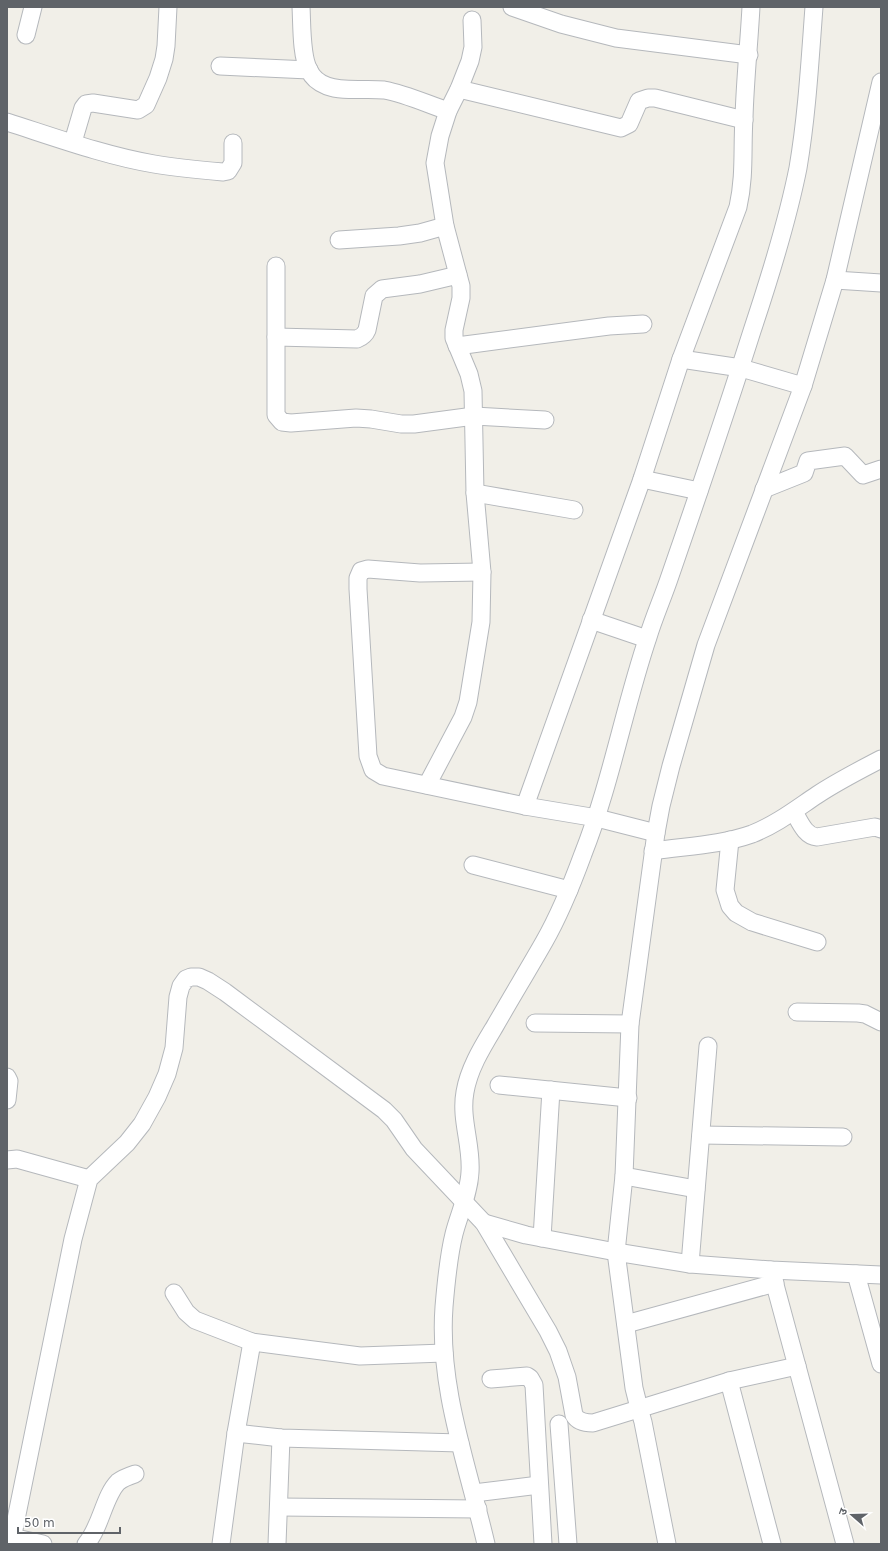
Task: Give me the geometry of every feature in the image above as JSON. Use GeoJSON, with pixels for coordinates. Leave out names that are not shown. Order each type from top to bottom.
{"type":"FeatureCollection","features":[{"type":"Feature","properties":{"kind":"street"},"geometry":{"type":"LineString","coordinates":[[26,35],[32,7]]}},
{"type":"Feature","properties":{"kind":"street"},"geometry":{"type":"LineString","coordinates":[[73,142],[83,108],[86,104],[93,103],[138,110],[146,105],[158,78],[164,59],[168,7]]}},
{"type":"Feature","properties":{"kind":"street"},"geometry":{"type":"LineString","coordinates":[[301,7],[305,60],[309,70],[317,81],[327,86],[339,88],[372,89],[402,94],[448,111]]}},
{"type":"Feature","properties":{"kind":"street"},"geometry":{"type":"LineString","coordinates":[[512,7],[561,24],[616,38],[749,55]]}},
{"type":"Feature","properties":{"kind":"street"},"geometry":{"type":"LineString","coordinates":[[525,806],[642,479],[681,359],[742,192],[744,120],[751,7]]}},
{"type":"Feature","properties":{"kind":"street"},"geometry":{"type":"LineString","coordinates":[[486,1544],[460,1443],[449,1392],[444,1353],[444,1311],[448,1266],[454,1235],[468,1189],[470,1173],[464,1112],[465,1093],[469,1077],[482,1048],[547,938],[569,890],[597,818],[647,639],[741,368],[785,224],[798,166],[808,82],[814,7]]}},
{"type":"Feature","properties":{"kind":"street"},"geometry":{"type":"LineString","coordinates":[[427,785],[463,717],[468,702],[480,622],[482,572],[475,493],[473,391],[469,374],[457,346],[454,330],[461,298],[461,286],[445,226],[435,163],[440,136],[448,111],[459,89],[470,61],[473,47],[472,20]]}},
{"type":"Feature","properties":{"kind":"street"},"geometry":{"type":"LineString","coordinates":[[220,66],[309,70]]}},
{"type":"Feature","properties":{"kind":"street"},"geometry":{"type":"LineString","coordinates":[[667,1544],[639,1408],[616,1252],[624,1176],[630,1024],[656,833],[671,766],[703,652],[803,386],[835,280],[876,125],[881,82]]}},
{"type":"Feature","properties":{"kind":"street"},"geometry":{"type":"LineString","coordinates":[[459,89],[620,128],[629,124],[639,101],[648,98],[655,98],[744,120]]}},
{"type":"Feature","properties":{"kind":"street"},"geometry":{"type":"LineString","coordinates":[[7,122],[153,164],[223,172],[228,171],[231,168],[234,143]]}},
{"type":"Feature","properties":{"kind":"street"},"geometry":{"type":"LineString","coordinates":[[339,240],[399,236],[420,233],[445,226]]}},
{"type":"Feature","properties":{"kind":"street"},"geometry":{"type":"LineString","coordinates":[[276,266],[276,415],[282,422],[291,423],[356,418],[401,424],[414,424],[474,416],[545,420]]}},
{"type":"Feature","properties":{"kind":"street"},"geometry":{"type":"LineString","coordinates":[[276,337],[362,337],[367,330],[374,296],[382,289],[420,284],[458,275]]}},
{"type":"Feature","properties":{"kind":"street"},"geometry":{"type":"LineString","coordinates":[[835,280],[881,282]]}},
{"type":"Feature","properties":{"kind":"street"},"geometry":{"type":"LineString","coordinates":[[457,346],[609,326],[644,324]]}},
{"type":"Feature","properties":{"kind":"street"},"geometry":{"type":"LineString","coordinates":[[681,359],[741,368],[803,386]]}},
{"type":"Feature","properties":{"kind":"street"},"geometry":{"type":"LineString","coordinates":[[764,489],[804,473],[808,461],[845,456],[863,475],[881,470]]}},
{"type":"Feature","properties":{"kind":"street"},"geometry":{"type":"LineString","coordinates":[[642,479],[699,491]]}},
{"type":"Feature","properties":{"kind":"street"},"geometry":{"type":"LineString","coordinates":[[475,493],[574,510]]}},
{"type":"Feature","properties":{"kind":"street"},"geometry":{"type":"LineString","coordinates":[[482,572],[420,573],[368,569],[361,571],[358,578],[367,748],[370,764],[373,770],[383,776],[525,806],[597,818],[656,833]]}},
{"type":"Feature","properties":{"kind":"street"},"geometry":{"type":"LineString","coordinates":[[591,620],[647,639]]}},
{"type":"Feature","properties":{"kind":"street"},"geometry":{"type":"LineString","coordinates":[[654,851],[730,840],[748,835],[773,825],[817,795],[881,759]]}},
{"type":"Feature","properties":{"kind":"street"},"geometry":{"type":"LineString","coordinates":[[794,812],[807,833],[817,837],[875,827],[881,829]]}},
{"type":"Feature","properties":{"kind":"street"},"geometry":{"type":"LineString","coordinates":[[730,840],[725,890],[730,906],[736,912],[752,922],[817,942]]}},
{"type":"Feature","properties":{"kind":"street"},"geometry":{"type":"LineString","coordinates":[[473,864],[569,890]]}},
{"type":"Feature","properties":{"kind":"street"},"geometry":{"type":"LineString","coordinates":[[43,1544],[10,1539],[73,1239],[89,1179],[126,1143],[142,1124],[157,1097],[167,1074],[174,1048],[178,997],[181,986],[186,979],[191,976],[199,977],[208,981],[225,992],[384,1110],[394,1120],[414,1149],[464,1201],[491,1225],[558,1352],[567,1377],[576,1419],[581,1422],[593,1423],[729,1381],[797,1366]]}},
{"type":"Feature","properties":{"kind":"street"},"geometry":{"type":"LineString","coordinates":[[797,1012],[858,1013],[865,1014],[881,1022]]}},
{"type":"Feature","properties":{"kind":"street"},"geometry":{"type":"LineString","coordinates":[[535,1023],[630,1024]]}},
{"type":"Feature","properties":{"kind":"street"},"geometry":{"type":"LineString","coordinates":[[690,1264],[708,1046]]}},
{"type":"Feature","properties":{"kind":"street"},"geometry":{"type":"LineString","coordinates":[[7,1077],[9,1081],[7,1100]]}},
{"type":"Feature","properties":{"kind":"street"},"geometry":{"type":"LineString","coordinates":[[498,1086],[628,1098]]}},
{"type":"Feature","properties":{"kind":"street"},"geometry":{"type":"LineString","coordinates":[[534,1236],[551,1090]]}},
{"type":"Feature","properties":{"kind":"street"},"geometry":{"type":"LineString","coordinates":[[701,1135],[843,1137]]}},
{"type":"Feature","properties":{"kind":"street"},"geometry":{"type":"LineString","coordinates":[[7,1160],[16,1159],[89,1179]]}},
{"type":"Feature","properties":{"kind":"street"},"geometry":{"type":"LineString","coordinates":[[624,1176],[696,1189]]}},
{"type":"Feature","properties":{"kind":"street"},"geometry":{"type":"LineString","coordinates":[[491,1225],[534,1236],[616,1252],[773,1277],[856,1274],[881,1275]]}},
{"type":"Feature","properties":{"kind":"street"},"geometry":{"type":"LineString","coordinates":[[856,1274],[881,1364]]}},
{"type":"Feature","properties":{"kind":"street"},"geometry":{"type":"LineString","coordinates":[[626,1324],[773,1277]]}},
{"type":"Feature","properties":{"kind":"street"},"geometry":{"type":"LineString","coordinates":[[773,1277],[845,1544]]}},
{"type":"Feature","properties":{"kind":"street"},"geometry":{"type":"LineString","coordinates":[[174,1293],[186,1312],[195,1320],[252,1342],[360,1356],[444,1353]]}},
{"type":"Feature","properties":{"kind":"street"},"geometry":{"type":"LineString","coordinates":[[221,1544],[236,1433],[252,1342]]}},
{"type":"Feature","properties":{"kind":"street"},"geometry":{"type":"LineString","coordinates":[[491,1379],[527,1376],[534,1385],[543,1544]]}},
{"type":"Feature","properties":{"kind":"street"},"geometry":{"type":"LineString","coordinates":[[729,1381],[772,1544]]}},
{"type":"Feature","properties":{"kind":"street"},"geometry":{"type":"LineString","coordinates":[[537,1426],[559,1424],[576,1419]]}},
{"type":"Feature","properties":{"kind":"street"},"geometry":{"type":"LineString","coordinates":[[559,1424],[568,1544]]}},
{"type":"Feature","properties":{"kind":"street"},"geometry":{"type":"LineString","coordinates":[[236,1433],[281,1438],[460,1443]]}},
{"type":"Feature","properties":{"kind":"street"},"geometry":{"type":"LineString","coordinates":[[277,1544],[281,1438]]}},
{"type":"Feature","properties":{"kind":"street"},"geometry":{"type":"LineString","coordinates":[[86,1544],[91,1538],[99,1522],[112,1490],[123,1478],[134,1474]]}},
{"type":"Feature","properties":{"kind":"street"},"geometry":{"type":"LineString","coordinates":[[279,1507],[476,1501],[539,1485]]}}]}
